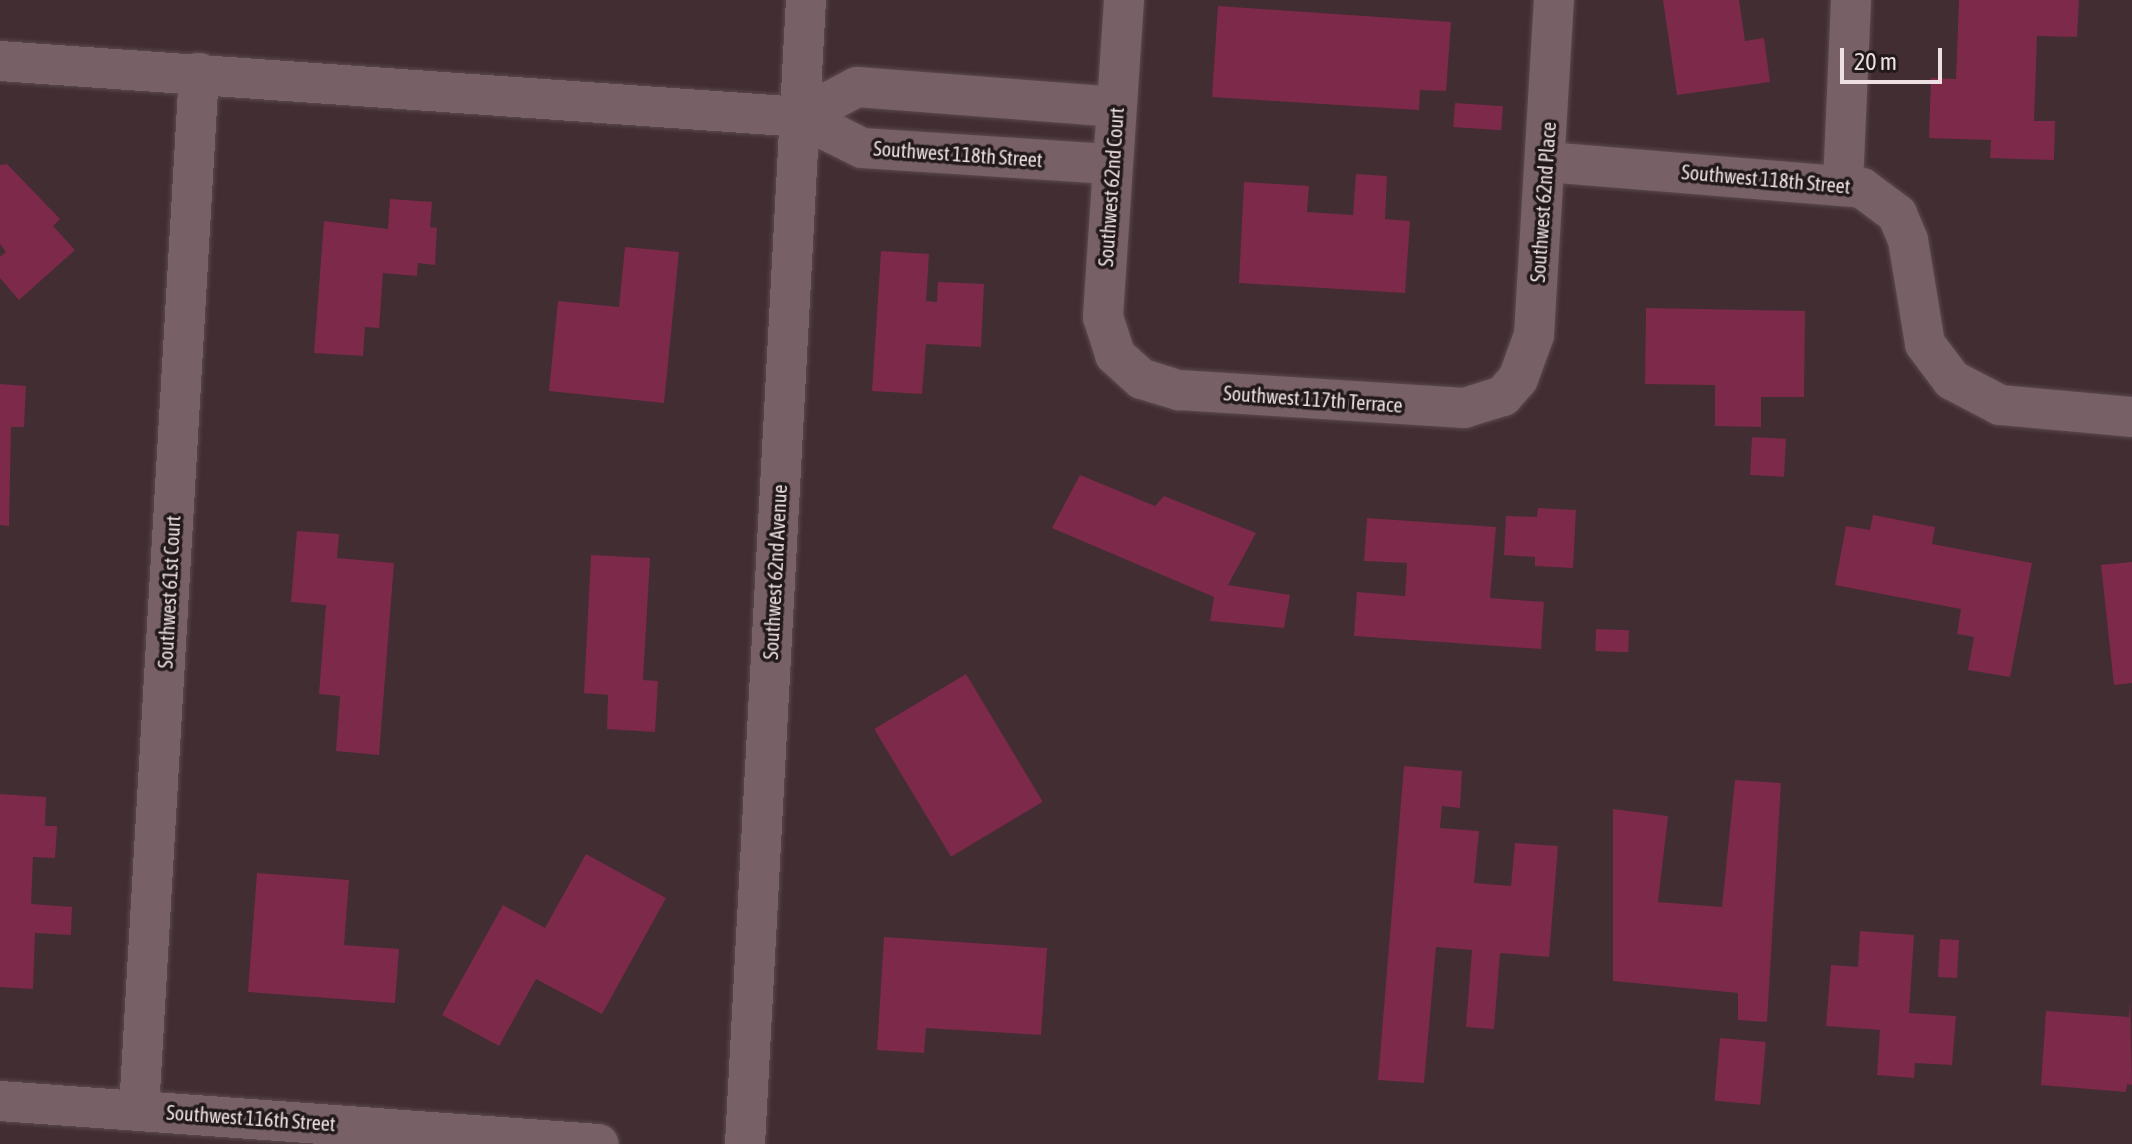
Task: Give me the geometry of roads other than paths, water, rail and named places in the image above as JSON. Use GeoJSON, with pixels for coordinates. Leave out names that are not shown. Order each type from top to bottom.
{"type":"FeatureCollection","features":[{"type":"Feature","properties":{"kind":"street","name":"Southwest 62nd Avenue"},"geometry":{"type":"LineString","coordinates":[[745,1144],[806,0]]}},
{"type":"Feature","properties":{"kind":"street","name":"Southwest 62nd Court"},"geometry":{"type":"LineString","coordinates":[[1124,0],[1103,317],[1108,339],[1126,368]]}},
{"type":"Feature","properties":{"kind":"street","name":"Southwest 62nd Place"},"geometry":{"type":"LineString","coordinates":[[1503,396],[1518,379],[1534,335],[1547,162],[1554,0]]}},
{"type":"Feature","properties":{"kind":"street"},"geometry":{"type":"LineString","coordinates":[[1843,184],[1851,0]]}},
{"type":"Feature","properties":{"kind":"street"},"geometry":{"type":"LineString","coordinates":[[0,61],[800,117],[857,87],[1116,107]]}},
{"type":"Feature","properties":{"kind":"street","name":"Southwest 61st Court"},"geometry":{"type":"LineString","coordinates":[[139,1110],[199,73]]}},
{"type":"Feature","properties":{"kind":"street","name":"Southwest 118th Street"},"geometry":{"type":"LineString","coordinates":[[800,117],[862,148],[1112,164]]}},
{"type":"Feature","properties":{"kind":"street","name":"Southwest 118th Street"},"geometry":{"type":"LineString","coordinates":[[1547,162],[1843,184],[1862,188],[1897,214],[1908,240],[1925,344],[1952,380],[2000,405],[2132,417]]}},
{"type":"Feature","properties":{"kind":"street","name":"Southwest 117th Terrace"},"geometry":{"type":"LineString","coordinates":[[1126,368],[1159,386],[1195,391],[1444,408],[1483,405],[1503,396]]}},
{"type":"Feature","properties":{"kind":"street","name":"Southwest 116th Street"},"geometry":{"type":"LineString","coordinates":[[0,1101],[598,1144]]}}]}
